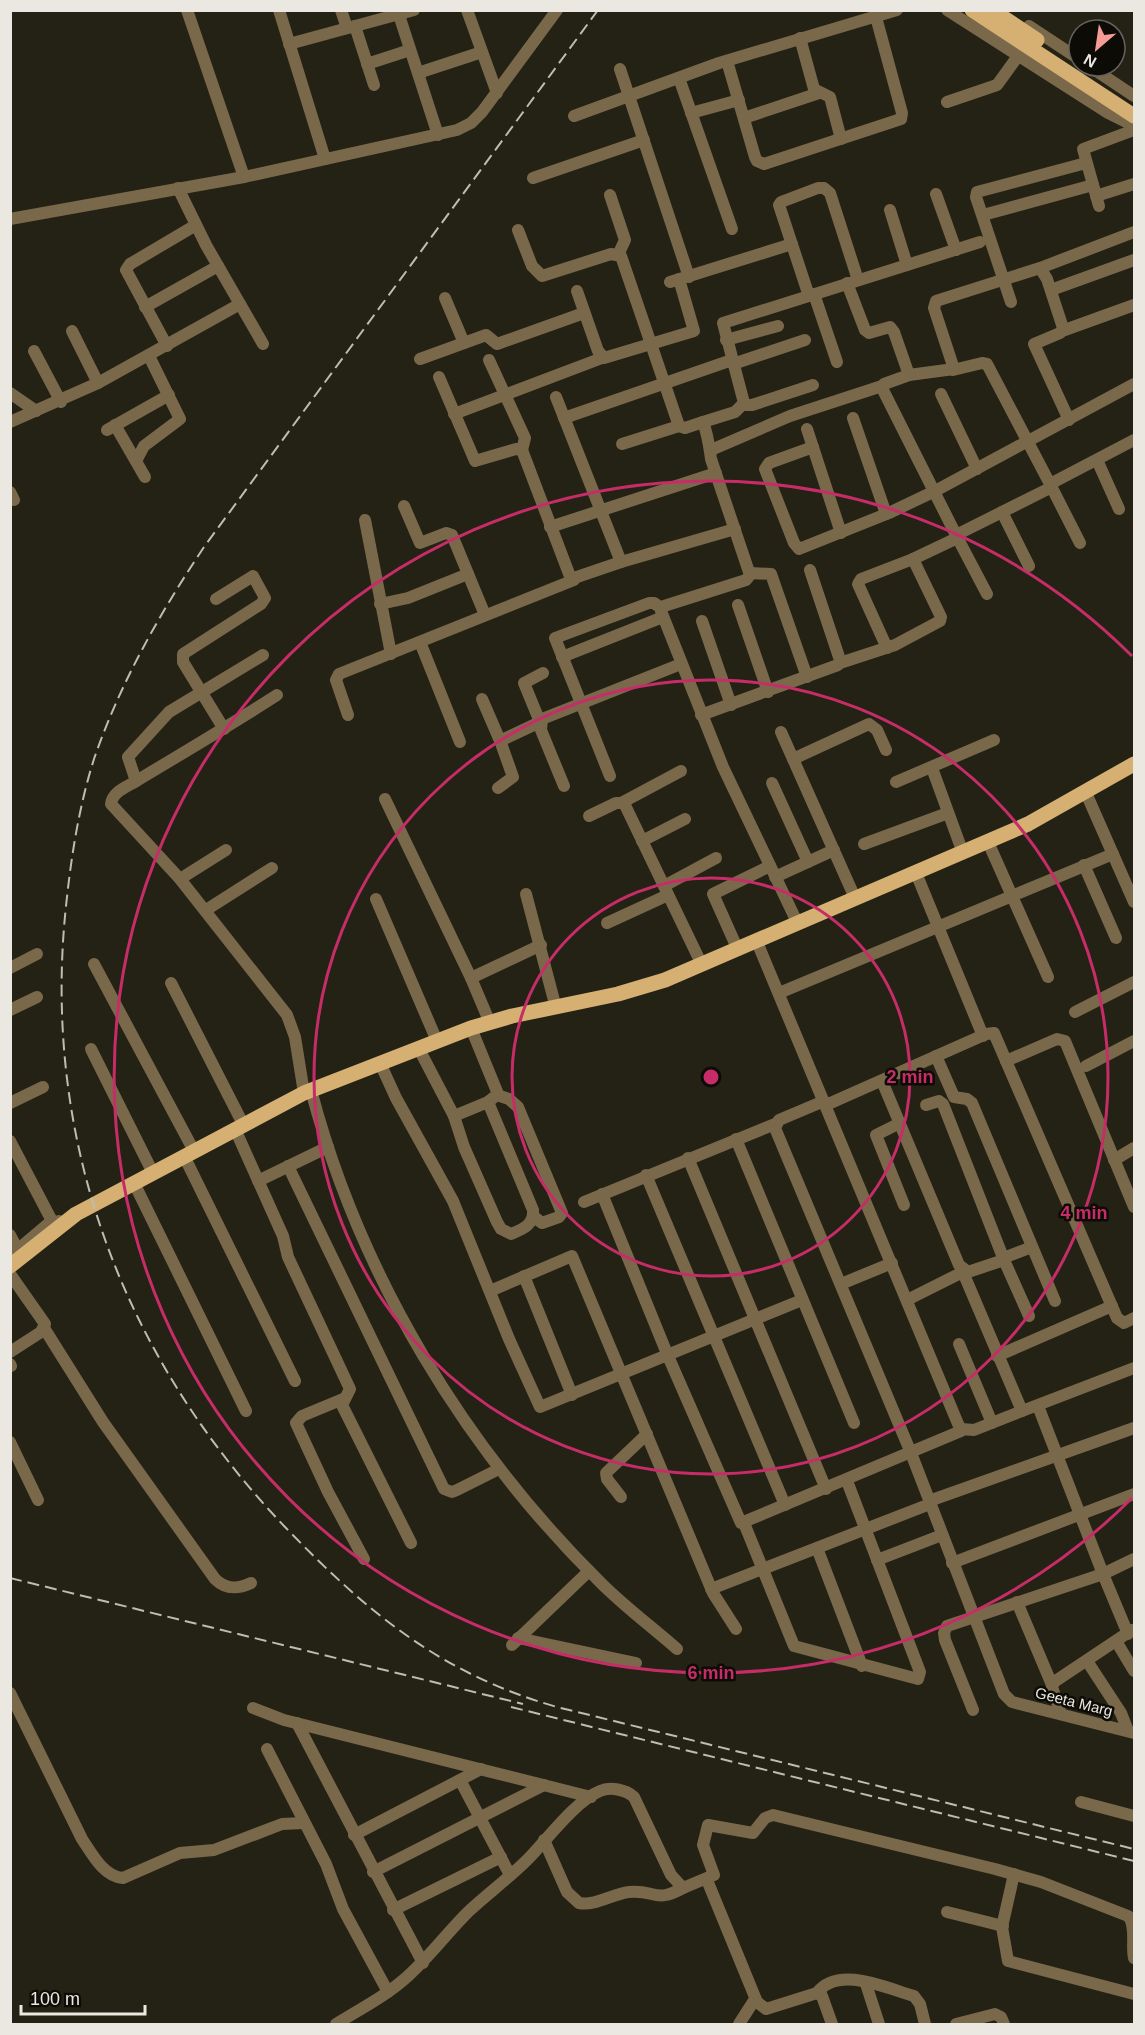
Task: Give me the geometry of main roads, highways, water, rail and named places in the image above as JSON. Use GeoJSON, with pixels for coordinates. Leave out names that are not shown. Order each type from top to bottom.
{"type":"FeatureCollection","features":[{"type":"Feature","properties":{"kind":"main road"},"geometry":{"type":"LineString","coordinates":[[972,10],[1130,105]]}},
{"type":"Feature","properties":{"kind":"main road"},"geometry":{"type":"LineString","coordinates":[[992,10],[1130,105]]}},
{"type":"Feature","properties":{"kind":"main road"},"geometry":{"type":"LineString","coordinates":[[10,1266],[57,1226],[76,1214],[239,1126],[308,1092],[471,1028],[618,994],[665,980],[988,842],[1086,793],[1134,764]]}},
{"type":"Feature","properties":{"kind":"railway"},"geometry":{"type":"LineString","coordinates":[[598,10],[204,547],[142,649],[116,703],[89,776],[74,845],[67,897],[62,985],[66,1072],[80,1156],[104,1237],[137,1315],[178,1389],[227,1460],[285,1527],[346,1587],[409,1637],[477,1677],[557,1707],[1134,1849]]}},
{"type":"Feature","properties":{"kind":"railway"},"geometry":{"type":"LineString","coordinates":[[10,1578],[523,1704]]}},
{"type":"Feature","properties":{"kind":"railway"},"geometry":{"type":"LineString","coordinates":[[511,1707],[1134,1861]]}}]}
